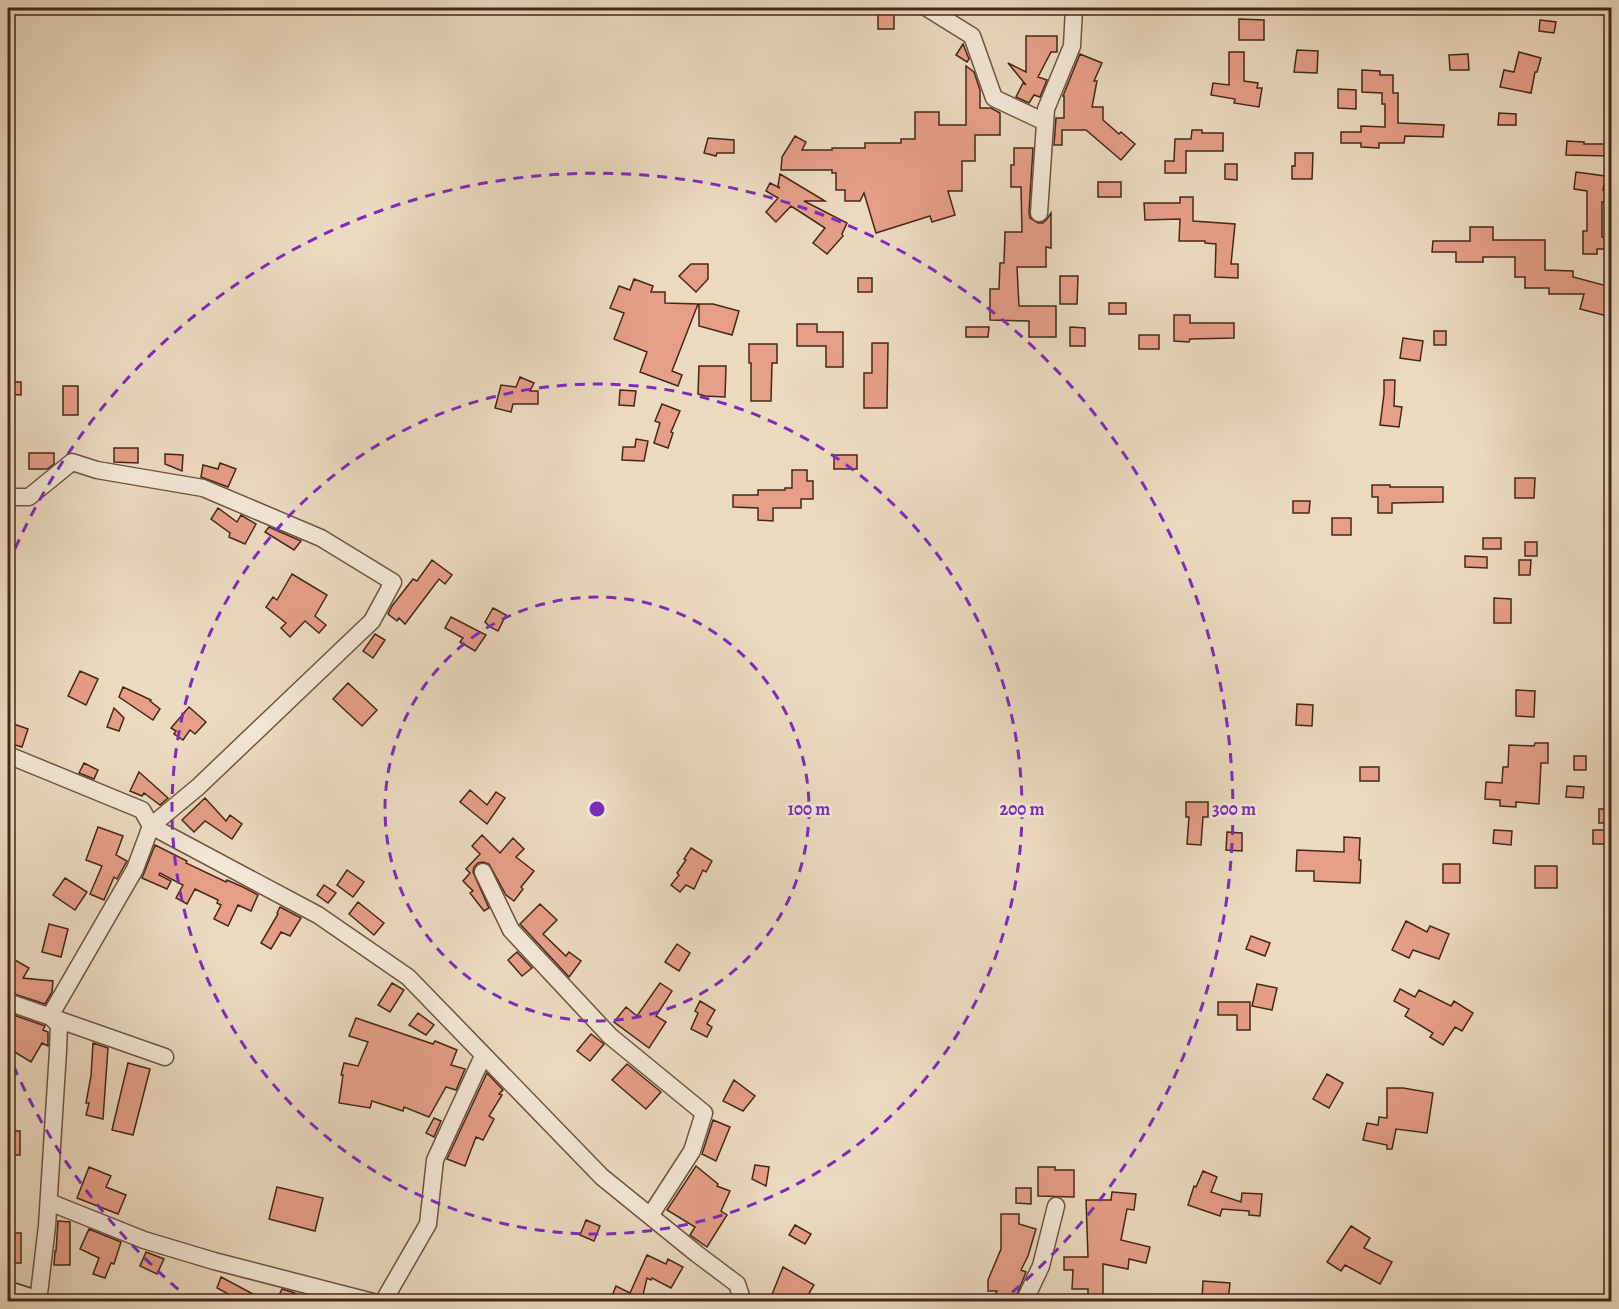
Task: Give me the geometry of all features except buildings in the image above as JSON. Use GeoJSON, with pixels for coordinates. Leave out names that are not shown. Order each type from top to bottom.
{"type":"FeatureCollection","features":[{"type":"Feature","properties":{"kind":"main road"},"geometry":{"type":"LineString","coordinates":[[8,1293],[37,1302]]}},
{"type":"Feature","properties":{"kind":"street"},"geometry":{"type":"LineString","coordinates":[[927,8],[972,36],[994,98],[1045,122]]}},
{"type":"Feature","properties":{"kind":"street"},"geometry":{"type":"LineString","coordinates":[[1040,213],[1046,109],[1072,46],[1074,8]]}},
{"type":"Feature","properties":{"kind":"street"},"geometry":{"type":"LineString","coordinates":[[8,497],[29,497],[72,462],[98,470],[202,488],[321,538],[393,582],[372,621],[198,787],[151,826],[135,869],[50,1016]]}},
{"type":"Feature","properties":{"kind":"street"},"geometry":{"type":"LineString","coordinates":[[8,754],[142,810],[151,826],[318,915],[408,977],[602,1177],[737,1284],[743,1302]]}},
{"type":"Feature","properties":{"kind":"street"},"geometry":{"type":"LineString","coordinates":[[483,872],[512,930],[610,1036],[704,1113],[692,1151],[650,1216]]}},
{"type":"Feature","properties":{"kind":"street"},"geometry":{"type":"LineString","coordinates":[[8,1002],[165,1057]]}},
{"type":"Feature","properties":{"kind":"street"},"geometry":{"type":"LineString","coordinates":[[37,1302],[49,1202],[59,1025],[50,1016]]}},
{"type":"Feature","properties":{"kind":"street"},"geometry":{"type":"LineString","coordinates":[[383,1302],[428,1224],[435,1160],[483,1056]]}},
{"type":"Feature","properties":{"kind":"street"},"geometry":{"type":"LineString","coordinates":[[49,1202],[144,1240],[214,1261],[373,1302]]}},
{"type":"Feature","properties":{"kind":"street"},"geometry":{"type":"LineString","coordinates":[[1024,1302],[1041,1266],[1056,1206]]}}]}
